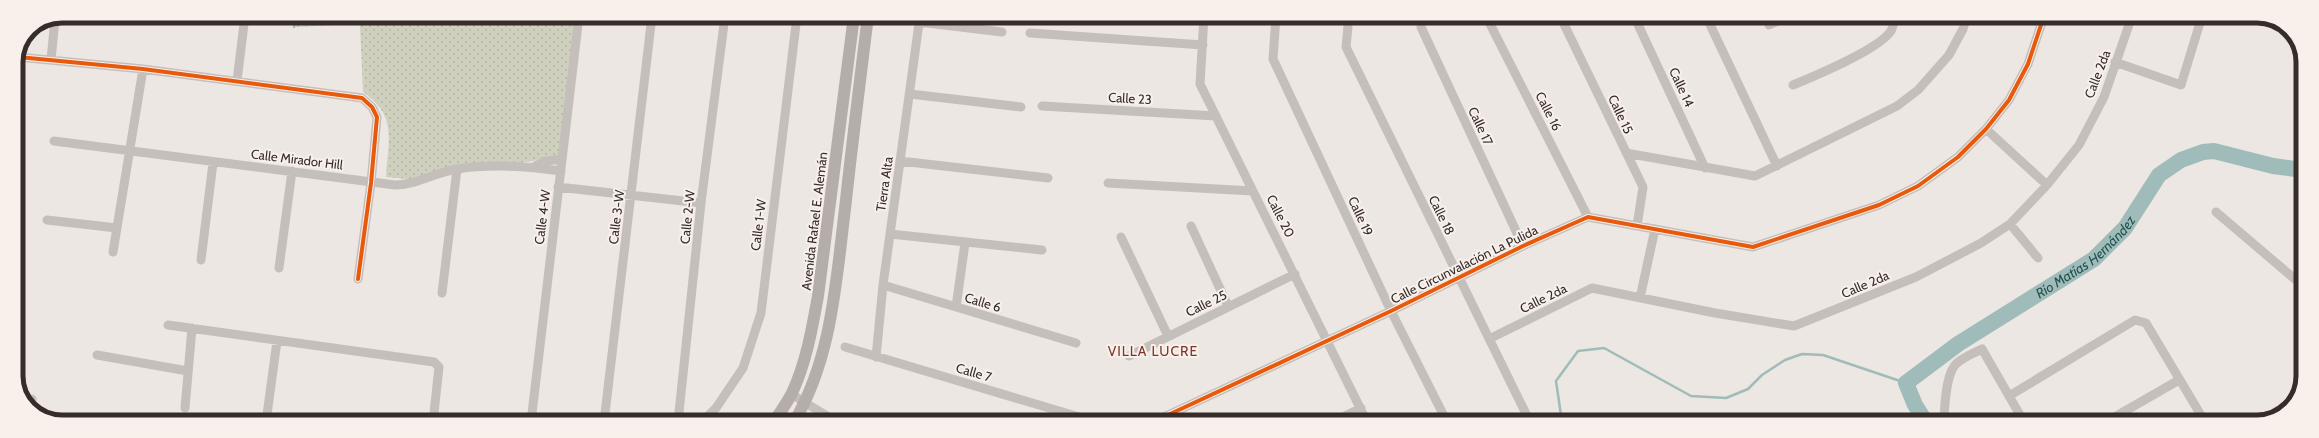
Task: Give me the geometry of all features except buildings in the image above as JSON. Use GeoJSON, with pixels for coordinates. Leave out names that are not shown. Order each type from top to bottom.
{"type":"FeatureCollection","features":[{"type":"Feature","properties":{"kind":"main road","name":"Avenida Rafael E. Alemán"},"geometry":{"type":"LineString","coordinates":[[778,415],[791,394],[805,357],[818,296],[853,23]]}},
{"type":"Feature","properties":{"kind":"main road"},"geometry":{"type":"LineString","coordinates":[[798,415],[805,403],[820,363],[832,312],[867,23]]}},
{"type":"Feature","properties":{"kind":"street"},"geometry":{"type":"LineString","coordinates":[[237,81],[244,23]]}},
{"type":"Feature","properties":{"kind":"street","name":"Calle 4-W"},"geometry":{"type":"LineString","coordinates":[[533,415],[578,23]]}},
{"type":"Feature","properties":{"kind":"street","name":"Calle 3-W"},"geometry":{"type":"LineString","coordinates":[[605,415],[651,23]]}},
{"type":"Feature","properties":{"kind":"street","name":"Calle 2-W"},"geometry":{"type":"LineString","coordinates":[[679,415],[701,203],[724,23]]}},
{"type":"Feature","properties":{"kind":"street","name":"Calle 1-W"},"geometry":{"type":"LineString","coordinates":[[709,415],[716,408],[744,368],[761,313],[796,23]]}},
{"type":"Feature","properties":{"kind":"street","name":"Tierra Alta"},"geometry":{"type":"LineString","coordinates":[[876,356],[883,285],[919,23]]}},
{"type":"Feature","properties":{"kind":"street"},"geometry":{"type":"LineString","coordinates":[[945,23],[1002,32]]}},
{"type":"Feature","properties":{"kind":"street","name":"Calle 20"},"geometry":{"type":"LineString","coordinates":[[1204,23],[1200,84],[1364,415]]}},
{"type":"Feature","properties":{"kind":"street","name":"Calle 19"},"geometry":{"type":"LineString","coordinates":[[1276,23],[1273,59],[1391,311],[1443,415]]}},
{"type":"Feature","properties":{"kind":"street","name":"Calle 18"},"geometry":{"type":"LineString","coordinates":[[1348,23],[1346,47],[1527,415]]}},
{"type":"Feature","properties":{"kind":"street","name":"Calle 17"},"geometry":{"type":"LineString","coordinates":[[1421,23],[1421,27],[1523,246]]}},
{"type":"Feature","properties":{"kind":"street","name":"Calle 16"},"geometry":{"type":"LineString","coordinates":[[1490,23],[1588,217]]}},
{"type":"Feature","properties":{"kind":"street","name":"Calle 15"},"geometry":{"type":"LineString","coordinates":[[1563,23],[1643,187],[1637,226]]}},
{"type":"Feature","properties":{"kind":"street","name":"Calle 14"},"geometry":{"type":"LineString","coordinates":[[1637,23],[1706,168]]}},
{"type":"Feature","properties":{"kind":"street"},"geometry":{"type":"LineString","coordinates":[[1709,23],[1777,166]]}},
{"type":"Feature","properties":{"kind":"street"},"geometry":{"type":"LineString","coordinates":[[1769,25],[1773,23]]}},
{"type":"Feature","properties":{"kind":"street"},"geometry":{"type":"LineString","coordinates":[[1793,85],[1828,71],[1873,46],[1891,32],[1894,23]]}},
{"type":"Feature","properties":{"kind":"street"},"geometry":{"type":"LineString","coordinates":[[1626,153],[1755,176],[1897,106],[1918,90],[1949,55],[1964,23]]}},
{"type":"Feature","properties":{"kind":"street"},"geometry":{"type":"LineString","coordinates":[[1588,217],[1753,247],[1879,205],[1918,186],[1958,157],[1986,129],[2008,100],[2028,64],[2042,23]]}},
{"type":"Feature","properties":{"kind":"street","name":"Calle 2da"},"geometry":{"type":"LineString","coordinates":[[1489,339],[1592,288],[1794,326],[1916,277],[1981,243],[2010,224],[2047,185],[2079,145],[2104,97],[2129,23]]}},
{"type":"Feature","properties":{"kind":"street"},"geometry":{"type":"LineString","coordinates":[[2115,62],[2181,85],[2200,23]]}},
{"type":"Feature","properties":{"kind":"street"},"geometry":{"type":"LineString","coordinates":[[51,60],[55,24]]}},
{"type":"Feature","properties":{"kind":"street"},"geometry":{"type":"LineString","coordinates":[[1030,33],[1203,45]]}},
{"type":"Feature","properties":{"kind":"street"},"geometry":{"type":"LineString","coordinates":[[24,58],[143,69],[362,98],[372,107],[377,117],[371,182],[358,279]]}},
{"type":"Feature","properties":{"kind":"street"},"geometry":{"type":"LineString","coordinates":[[113,252],[126,163],[132,150],[143,69]]}},
{"type":"Feature","properties":{"kind":"street"},"geometry":{"type":"LineString","coordinates":[[910,94],[1021,107]]}},
{"type":"Feature","properties":{"kind":"street","name":"Calle 23"},"geometry":{"type":"LineString","coordinates":[[1042,106],[1216,116]]}},
{"type":"Feature","properties":{"kind":"street"},"geometry":{"type":"LineString","coordinates":[[1986,129],[2047,185]]}},
{"type":"Feature","properties":{"kind":"street","name":"Calle Mirador Hill"},"geometry":{"type":"LineString","coordinates":[[54,141],[371,182],[406,185],[457,169],[535,166],[561,171]]}},
{"type":"Feature","properties":{"kind":"street","name":"Calle Mirador Hill"},"geometry":{"type":"LineString","coordinates":[[535,166],[546,160],[562,159]]}},
{"type":"Feature","properties":{"kind":"street"},"geometry":{"type":"LineString","coordinates":[[900,161],[1048,178]]}},
{"type":"Feature","properties":{"kind":"street"},"geometry":{"type":"LineString","coordinates":[[201,260],[213,162]]}},
{"type":"Feature","properties":{"kind":"street"},"geometry":{"type":"LineString","coordinates":[[442,293],[457,169]]}},
{"type":"Feature","properties":{"kind":"street"},"geometry":{"type":"LineString","coordinates":[[279,268],[292,171]]}},
{"type":"Feature","properties":{"kind":"street"},"geometry":{"type":"LineString","coordinates":[[1108,183],[1253,190]]}},
{"type":"Feature","properties":{"kind":"street"},"geometry":{"type":"LineString","coordinates":[[558,187],[701,203]]}},
{"type":"Feature","properties":{"kind":"street"},"geometry":{"type":"LineString","coordinates":[[2216,212],[2296,279]]}},
{"type":"Feature","properties":{"kind":"street","name":"Calle Circunvalación La Pulida"},"geometry":{"type":"LineString","coordinates":[[1168,415],[1391,311],[1523,246],[1588,217]]}},
{"type":"Feature","properties":{"kind":"street"},"geometry":{"type":"LineString","coordinates":[[47,220],[117,228]]}},
{"type":"Feature","properties":{"kind":"street"},"geometry":{"type":"LineString","coordinates":[[2010,224],[2038,258]]}},
{"type":"Feature","properties":{"kind":"street"},"geometry":{"type":"LineString","coordinates":[[1191,226],[1228,306]]}},
{"type":"Feature","properties":{"kind":"street"},"geometry":{"type":"LineString","coordinates":[[1640,298],[1655,229]]}},
{"type":"Feature","properties":{"kind":"street"},"geometry":{"type":"LineString","coordinates":[[890,234],[1042,250]]}},
{"type":"Feature","properties":{"kind":"street"},"geometry":{"type":"LineString","coordinates":[[1121,237],[1168,336]]}},
{"type":"Feature","properties":{"kind":"street"},"geometry":{"type":"LineString","coordinates":[[956,307],[965,243]]}},
{"type":"Feature","properties":{"kind":"street","name":"Calle 25"},"geometry":{"type":"LineString","coordinates":[[1129,356],[1295,274]]}},
{"type":"Feature","properties":{"kind":"street","name":"Calle 6"},"geometry":{"type":"LineString","coordinates":[[883,285],[1076,343]]}},
{"type":"Feature","properties":{"kind":"street"},"geometry":{"type":"LineString","coordinates":[[2009,396],[2135,320],[2146,322],[2201,415]]}},
{"type":"Feature","properties":{"kind":"street"},"geometry":{"type":"LineString","coordinates":[[168,326],[192,328],[434,362],[439,368],[434,415]]}},
{"type":"Feature","properties":{"kind":"street"},"geometry":{"type":"LineString","coordinates":[[185,408],[192,328]]}},
{"type":"Feature","properties":{"kind":"street"},"geometry":{"type":"LineString","coordinates":[[267,415],[277,341]]}},
{"type":"Feature","properties":{"kind":"street","name":"Calle 7"},"geometry":{"type":"LineString","coordinates":[[845,347],[1073,415]]}},
{"type":"Feature","properties":{"kind":"street"},"geometry":{"type":"LineString","coordinates":[[1944,415],[1945,396],[1956,363],[1982,349],[2020,415]]}},
{"type":"Feature","properties":{"kind":"street"},"geometry":{"type":"LineString","coordinates":[[97,355],[188,372]]}},
{"type":"Feature","properties":{"kind":"street"},"geometry":{"type":"LineString","coordinates":[[2118,415],[2179,380]]}},
{"type":"Feature","properties":{"kind":"street"},"geometry":{"type":"LineString","coordinates":[[791,394],[825,415]]}},
{"type":"Feature","properties":{"kind":"street"},"geometry":{"type":"LineString","coordinates":[[1347,415],[1361,408]]}},
{"type":"Feature","properties":{"kind":"green space"},"geometry":{"type":"Polygon","coordinates":[[[294,23],[579,23],[563,156],[416,180],[386,177],[389,140],[388,130],[382,110],[363,92],[360,24],[294,27],[294,23]]]}},
{"type":"Feature","properties":{"kind":"waterway"},"geometry":{"type":"LineString","coordinates":[[294,23],[294,27]]}},
{"type":"Feature","properties":{"kind":"waterway","name":"Río Matías Hernández"},"geometry":{"type":"LineString","coordinates":[[1921,415],[1915,405],[1906,383],[1958,344],[2094,259],[2125,228],[2159,175],[2181,160],[2203,152],[2214,151],[2273,166],[2296,169]]}},
{"type":"Feature","properties":{"kind":"waterway"},"geometry":{"type":"LineString","coordinates":[[1561,415],[1556,381],[1578,351],[1604,348],[1691,396],[1726,398],[1748,389],[1762,375],[1785,360],[1802,354],[1823,355],[1906,383]]}},
{"type":"Feature","properties":{"kind":"cycle path"},"geometry":{"type":"LineString","coordinates":[[1168,415],[1391,311],[1523,246],[1588,217],[1753,247],[1879,205],[1918,186],[1958,157],[1986,129],[2009,100],[2028,64],[2042,23]]}},
{"type":"Feature","properties":{"kind":"cycle path"},"geometry":{"type":"LineString","coordinates":[[24,58],[143,69],[362,98],[372,107],[377,117],[371,183],[358,279]]}},
{"type":"Feature","properties":{"kind":"district","name":"VILLA LUCRE"},"geometry":{"type":"Point","coordinates":[1153,351]}}]}
